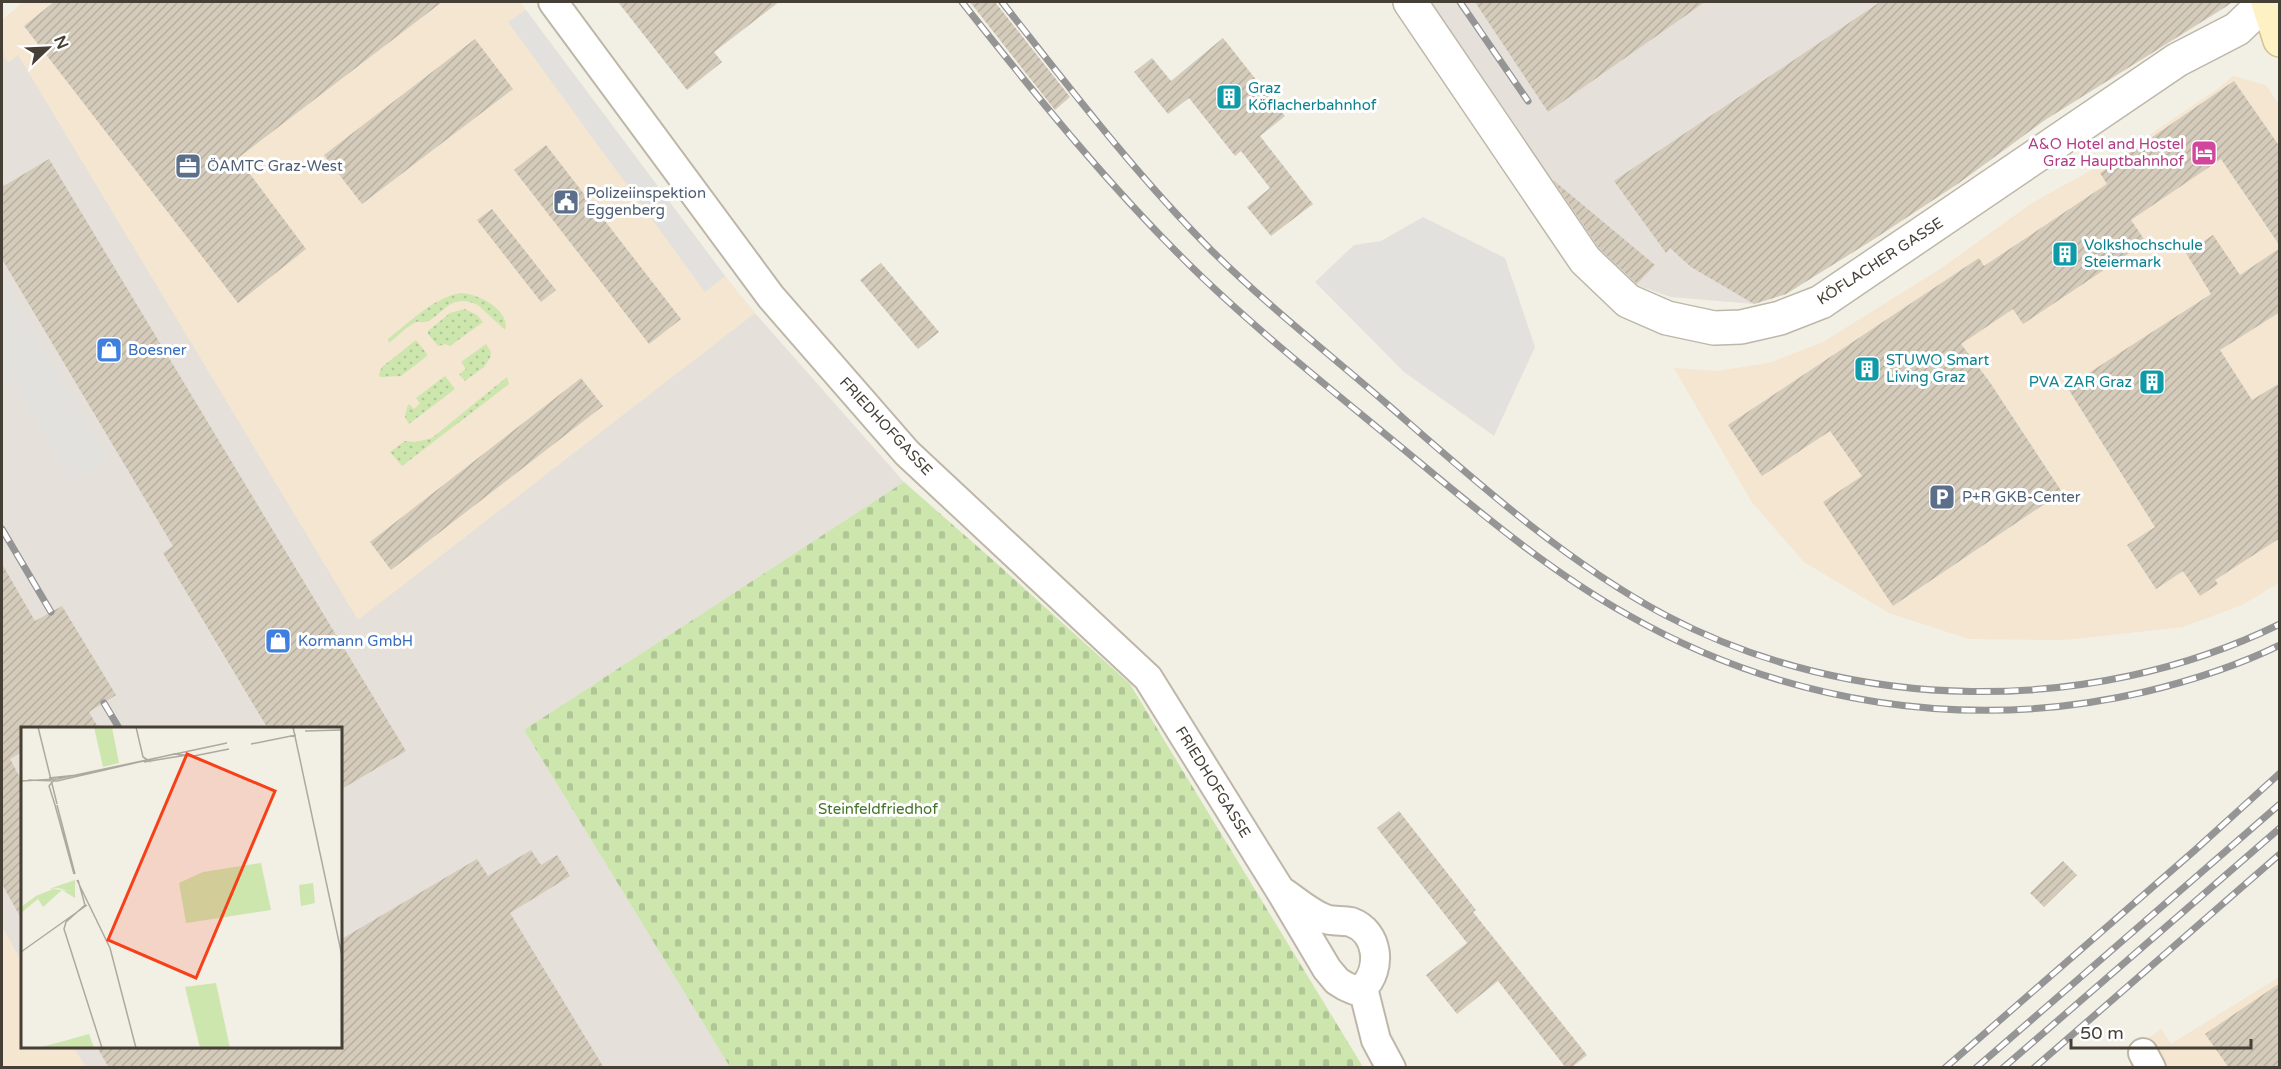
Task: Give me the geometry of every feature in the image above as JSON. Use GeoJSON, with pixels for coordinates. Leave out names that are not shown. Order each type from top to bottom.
{"type":"FeatureCollection","features":[{"type":"Feature","properties":{"kind":"main road"},"geometry":{"type":"LineString","coordinates":[[2267,2],[2280,40]]}},
{"type":"Feature","properties":{"kind":"street","name":"FRIEDHOFGASSE"},"geometry":{"type":"LineString","coordinates":[[553,2],[771,297],[907,453],[1148,678],[1280,890],[1317,956],[1337,981],[1354,990],[1363,988],[1370,979],[1376,962],[1370,938],[1364,929],[1352,923],[1325,919],[1280,890]]}},
{"type":"Feature","properties":{"kind":"street","name":"KÖFLACHER GASSE"},"geometry":{"type":"LineString","coordinates":[[1410,2],[1585,260],[1628,301],[1660,316],[1714,328],[1741,327],[1780,318],[1821,302],[2176,60],[2237,29],[2267,2]]}},
{"type":"Feature","properties":{"kind":"street"},"geometry":{"type":"LineString","coordinates":[[1363,988],[1376,1040],[1391,1068]]}},
{"type":"Feature","properties":{"kind":"shaded area"},"geometry":{"type":"Polygon","coordinates":[[[23,2],[520,2],[755,313],[358,621],[18,56],[9,62],[5,59],[2,48],[2,20],[23,2]]]}},
{"type":"Feature","properties":{"kind":"shaded area"},"geometry":{"type":"Polygon","coordinates":[[[1426,2],[2225,2],[2228,6],[2045,120],[1959,183],[1871,241],[1786,294],[1754,304],[1671,297],[1636,285],[1579,236],[1426,2]]]}},
{"type":"Feature","properties":{"kind":"shaded area"},"geometry":{"type":"Polygon","coordinates":[[[526,10],[725,276],[705,292],[508,22],[526,10]]]}},
{"type":"Feature","properties":{"kind":"shaded area"},"geometry":{"type":"Polygon","coordinates":[[[2,48],[5,59],[9,62],[18,55],[358,620],[755,313],[904,482],[524,730],[730,1067],[86,1067],[74,1048],[342,1048],[342,727],[21,727],[21,960],[2,927],[2,48]]]}},
{"type":"Feature","properties":{"kind":"shaded area"},"geometry":{"type":"Polygon","coordinates":[[[2233,76],[2266,85],[2279,105],[2279,583],[2242,605],[2183,627],[2064,640],[1969,639],[1889,613],[1804,562],[1751,501],[1674,368],[1716,371],[1769,363],[1823,342],[1940,269],[2032,203],[2124,152],[2233,76]]]}},
{"type":"Feature","properties":{"kind":"shaded area"},"geometry":{"type":"Polygon","coordinates":[[[1423,217],[1505,258],[1535,347],[1494,436],[1404,372],[1315,282],[1354,245],[1381,241],[1423,217]]]}},
{"type":"Feature","properties":{"kind":"shaded area"},"geometry":{"type":"Polygon","coordinates":[[[2,278],[109,461],[72,482],[11,379],[2,384],[2,278]]]}},
{"type":"Feature","properties":{"kind":"shaded area"},"geometry":{"type":"Polygon","coordinates":[[[2,927],[21,960],[21,1048],[74,1048],[86,1067],[2,1067],[2,927]]]}},
{"type":"Feature","properties":{"kind":"shaded area"},"geometry":{"type":"Polygon","coordinates":[[[2279,977],[2279,1067],[2140,1067],[2130,1051],[2161,1029],[2171,1044],[2279,977]]]}},
{"type":"Feature","properties":{"kind":"green space"},"geometry":{"type":"Polygon","coordinates":[[[460,293],[475,296],[492,304],[503,316],[506,323],[505,330],[478,305],[460,301],[448,306],[426,322],[413,324],[389,343],[388,339],[422,312],[440,300],[460,293]]]}},
{"type":"Feature","properties":{"kind":"green space"},"geometry":{"type":"Polygon","coordinates":[[[465,309],[477,315],[483,322],[450,346],[445,344],[438,346],[428,331],[450,313],[465,309]]]}},
{"type":"Feature","properties":{"kind":"green space"},"geometry":{"type":"Polygon","coordinates":[[[416,340],[427,356],[401,376],[380,377],[382,367],[416,340]]]}},
{"type":"Feature","properties":{"kind":"green space"},"geometry":{"type":"Polygon","coordinates":[[[486,344],[491,352],[490,358],[484,367],[465,381],[459,374],[466,369],[461,362],[486,344]]]}},
{"type":"Feature","properties":{"kind":"green space"},"geometry":{"type":"Polygon","coordinates":[[[445,376],[455,389],[409,424],[405,417],[409,404],[414,409],[420,404],[416,398],[445,376]]]}},
{"type":"Feature","properties":{"kind":"green space"},"geometry":{"type":"Polygon","coordinates":[[[507,377],[509,384],[402,466],[390,452],[405,441],[416,442],[432,438],[507,377]]]}},
{"type":"Feature","properties":{"kind":"green space","name":"Steinfeldfriedhof"},"geometry":{"type":"Polygon","coordinates":[[[904,482],[1130,684],[1363,1067],[730,1067],[524,730],[904,482]]]}},
{"type":"Feature","properties":{"kind":"building"},"geometry":{"type":"Polygon","coordinates":[[[54,2],[442,2],[238,158],[306,249],[238,303],[24,26],[54,2]]]}},
{"type":"Feature","properties":{"kind":"building"},"geometry":{"type":"Polygon","coordinates":[[[618,2],[779,2],[714,52],[722,62],[687,90],[618,2]]]}},
{"type":"Feature","properties":{"kind":"building"},"geometry":{"type":"Polygon","coordinates":[[[970,2],[995,2],[1070,97],[1055,110],[970,2]]]}},
{"type":"Feature","properties":{"kind":"building"},"geometry":{"type":"Polygon","coordinates":[[[1475,2],[1705,2],[1548,112],[1475,2]]]}},
{"type":"Feature","properties":{"kind":"building"},"geometry":{"type":"Polygon","coordinates":[[[1880,2],[2233,2],[2045,120],[1959,183],[1786,294],[1754,304],[1691,267],[1670,248],[1666,253],[1614,181],[1880,2]]]}},
{"type":"Feature","properties":{"kind":"building"},"geometry":{"type":"Polygon","coordinates":[[[1223,38],[1285,116],[1260,136],[1313,204],[1271,236],[1247,207],[1270,188],[1241,151],[1235,156],[1189,98],[1168,114],[1134,72],[1152,58],[1171,81],[1223,38]]]}},
{"type":"Feature","properties":{"kind":"building"},"geometry":{"type":"Polygon","coordinates":[[[475,39],[513,89],[362,204],[324,155],[475,39]]]}},
{"type":"Feature","properties":{"kind":"building"},"geometry":{"type":"Polygon","coordinates":[[[2234,81],[2280,147],[2280,246],[2221,159],[2131,220],[2146,242],[2023,324],[2013,309],[1961,344],[1989,381],[2062,492],[1893,606],[1823,502],[1862,476],[1830,431],[1762,476],[1728,425],[1979,258],[1984,266],[2107,184],[2100,173],[2234,81]]]}},
{"type":"Feature","properties":{"kind":"building"},"geometry":{"type":"Polygon","coordinates":[[[546,145],[681,319],[649,344],[514,170],[546,145]]]}},
{"type":"Feature","properties":{"kind":"building"},"geometry":{"type":"Polygon","coordinates":[[[49,159],[406,751],[342,789],[342,727],[267,727],[163,553],[173,546],[2,259],[2,187],[49,159]]]}},
{"type":"Feature","properties":{"kind":"building"},"geometry":{"type":"Polygon","coordinates":[[[1553,180],[1655,265],[1637,284],[1599,248],[1553,180]]]}},
{"type":"Feature","properties":{"kind":"building"},"geometry":{"type":"Polygon","coordinates":[[[492,209],[556,290],[541,302],[477,220],[492,209]]]}},
{"type":"Feature","properties":{"kind":"building"},"geometry":{"type":"Polygon","coordinates":[[[2213,235],[2240,275],[2280,248],[2280,312],[2220,350],[2252,400],[2280,383],[2280,538],[2215,580],[2218,584],[2200,596],[2183,571],[2156,589],[2127,545],[2155,527],[2067,387],[2211,294],[2186,253],[2213,235]]]}},
{"type":"Feature","properties":{"kind":"building"},"geometry":{"type":"Polygon","coordinates":[[[881,263],[939,332],[918,349],[860,280],[881,263]]]}},
{"type":"Feature","properties":{"kind":"building"},"geometry":{"type":"Polygon","coordinates":[[[581,378],[603,406],[391,570],[370,542],[581,378]]]}},
{"type":"Feature","properties":{"kind":"building"},"geometry":{"type":"Polygon","coordinates":[[[2,564],[35,621],[62,606],[116,695],[89,712],[98,727],[21,727],[21,753],[10,759],[21,779],[21,918],[2,884],[2,564]]]}},
{"type":"Feature","properties":{"kind":"building"},"geometry":{"type":"Polygon","coordinates":[[[1399,811],[1476,910],[1473,912],[1587,1055],[1571,1068],[1566,1068],[1498,981],[1457,1014],[1426,975],[1467,943],[1377,828],[1399,811]]]}},
{"type":"Feature","properties":{"kind":"building"},"geometry":{"type":"Polygon","coordinates":[[[531,850],[541,865],[557,855],[570,876],[510,913],[604,1068],[109,1068],[98,1048],[342,1048],[342,939],[477,859],[488,876],[531,850]]]}},
{"type":"Feature","properties":{"kind":"building"},"geometry":{"type":"Polygon","coordinates":[[[2063,861],[2077,875],[2044,907],[2030,893],[2063,861]]]}},
{"type":"Feature","properties":{"kind":"building"},"geometry":{"type":"Polygon","coordinates":[[[2280,983],[2280,1068],[2229,1068],[2205,1034],[2280,983]]]}},
{"type":"Feature","properties":{"kind":"railway"},"geometry":{"type":"LineString","coordinates":[[962,2],[1048,109],[1138,213],[1247,318],[1315,377],[1502,530],[1595,596],[1688,646],[1750,670],[1813,689],[1878,702],[1945,709],[2011,710],[2078,704],[2144,692],[2213,672],[2280,645]]}},
{"type":"Feature","properties":{"kind":"railway"},"geometry":{"type":"LineString","coordinates":[[1002,2],[1156,192],[1254,291],[1520,517],[1591,570],[1665,615],[1737,648],[1813,671],[1892,686],[1971,692],[2051,688],[2130,676],[2207,654],[2280,624]]}},
{"type":"Feature","properties":{"kind":"railway"},"geometry":{"type":"LineString","coordinates":[[1460,2],[1528,101]]}},
{"type":"Feature","properties":{"kind":"railway"},"geometry":{"type":"LineString","coordinates":[[2,529],[51,612]]}},
{"type":"Feature","properties":{"kind":"railway"},"geometry":{"type":"LineString","coordinates":[[104,703],[118,727]]}},
{"type":"Feature","properties":{"kind":"railway"},"geometry":{"type":"LineString","coordinates":[[1945,1068],[2280,773]]}},
{"type":"Feature","properties":{"kind":"railway"},"geometry":{"type":"LineString","coordinates":[[1976,1068],[2280,804]]}},
{"type":"Feature","properties":{"kind":"railway"},"geometry":{"type":"LineString","coordinates":[[2003,1068],[2280,828]]}},
{"type":"Feature","properties":{"kind":"railway"},"geometry":{"type":"LineString","coordinates":[[2034,1068],[2280,854]]}},
{"type":"Feature","properties":{"kind":"place","name":"Graz Köflacherbahnhof"},"geometry":{"type":"Point","coordinates":[1229,97]}},
{"type":"Feature","properties":{"kind":"place","name":"A&O Hotel and Hostel Graz Hauptbahnhof"},"geometry":{"type":"Point","coordinates":[2204,153]}},
{"type":"Feature","properties":{"kind":"place","name":"ÖAMTC Graz-West"},"geometry":{"type":"Point","coordinates":[188,166]}},
{"type":"Feature","properties":{"kind":"place","name":"Polizeiinspektion Eggenberg"},"geometry":{"type":"Point","coordinates":[566,202]}},
{"type":"Feature","properties":{"kind":"place","name":"Volkshochschule Steiermark"},"geometry":{"type":"Point","coordinates":[2065,254]}},
{"type":"Feature","properties":{"kind":"place","name":"Boesner"},"geometry":{"type":"Point","coordinates":[109,350]}},
{"type":"Feature","properties":{"kind":"place","name":"STUWO Smart Living Graz"},"geometry":{"type":"Point","coordinates":[1867,369]}},
{"type":"Feature","properties":{"kind":"place","name":"PVA ZAR Graz"},"geometry":{"type":"Point","coordinates":[2152,382]}},
{"type":"Feature","properties":{"kind":"place","name":"P+R GKB-Center"},"geometry":{"type":"Point","coordinates":[1942,497]}},
{"type":"Feature","properties":{"kind":"place","name":"Kormann GmbH"},"geometry":{"type":"Point","coordinates":[278,641]}}]}
